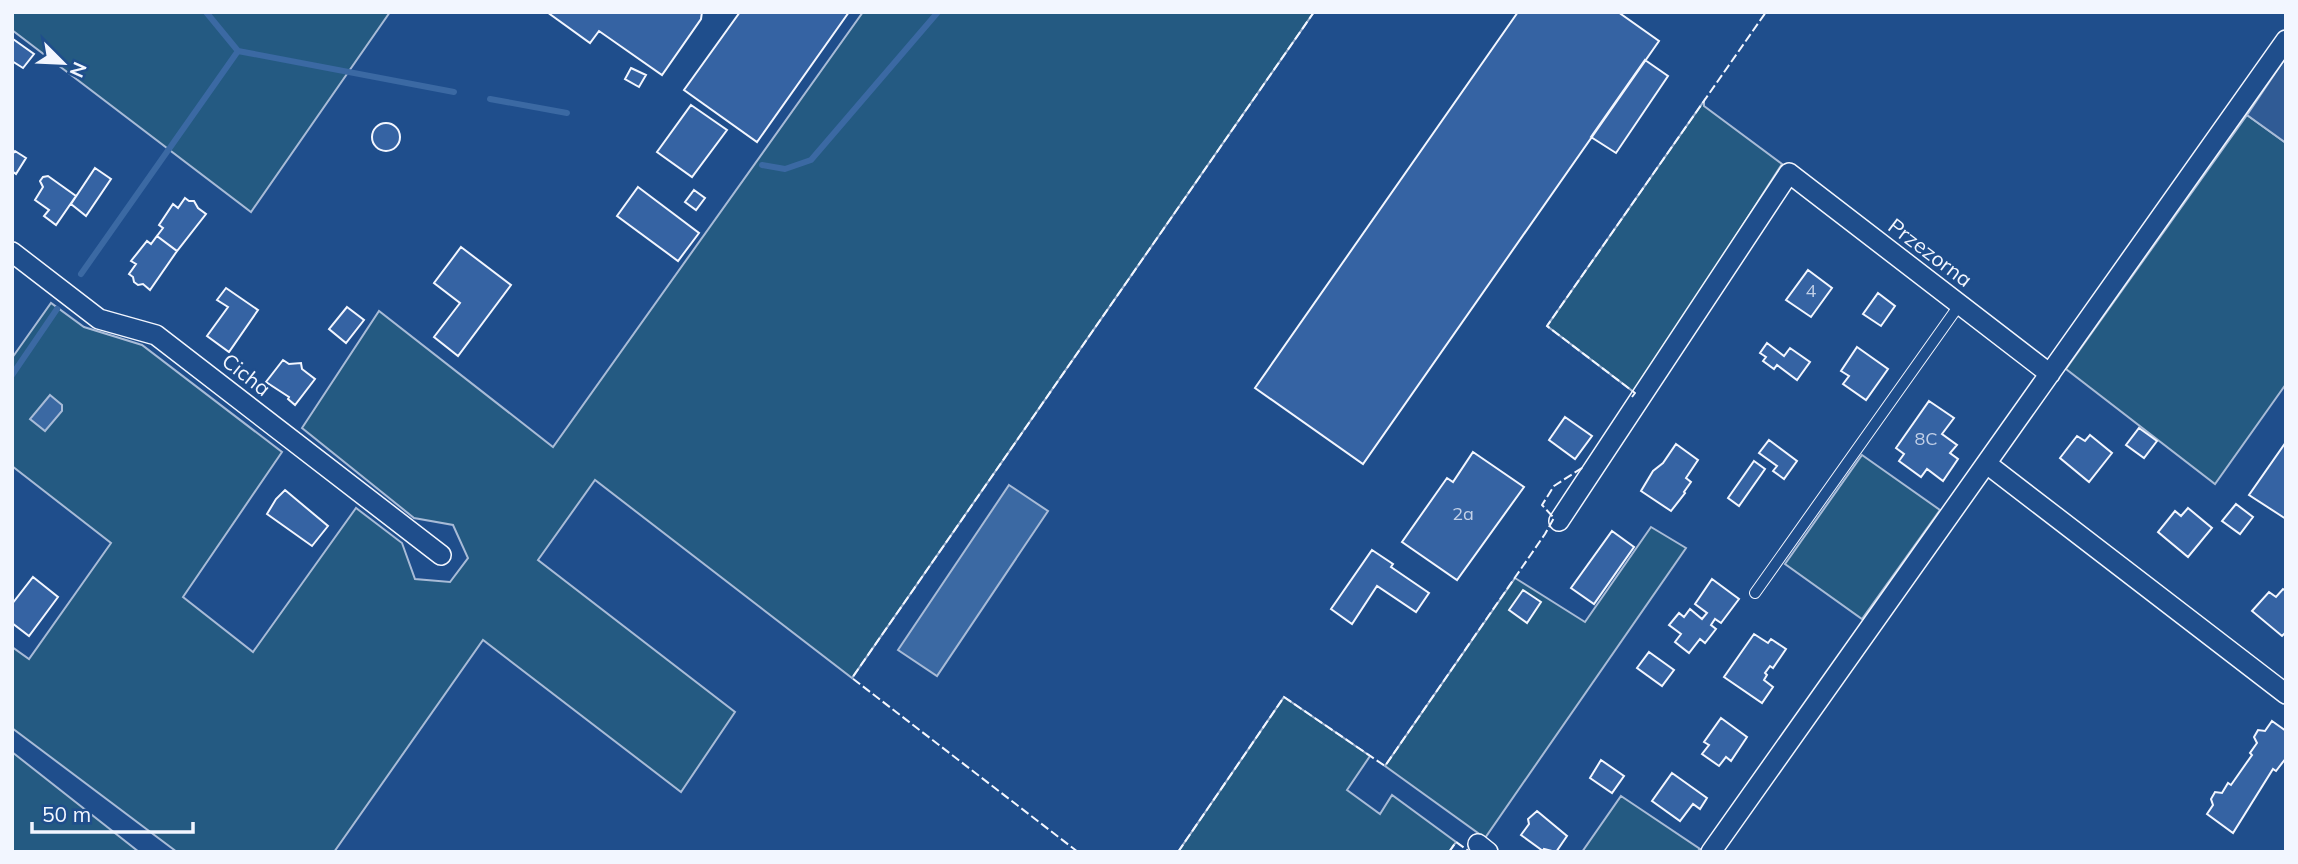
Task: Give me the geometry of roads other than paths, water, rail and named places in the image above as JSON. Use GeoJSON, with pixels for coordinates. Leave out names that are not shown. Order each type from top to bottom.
{"type":"FeatureCollection","features":[{"type":"Feature","properties":{"kind":"street"},"geometry":{"type":"LineString","coordinates":[[1711,852],[2286,40]]}},
{"type":"Feature","properties":{"kind":"street","name":"Przezorna"},"geometry":{"type":"LineString","coordinates":[[1559,522],[1789,173],[2050,374]]}},
{"type":"Feature","properties":{"kind":"street","name":"Cicha"},"geometry":{"type":"LineString","coordinates":[[12,252],[99,319],[156,334],[441,555]]}},
{"type":"Feature","properties":{"kind":"street"},"geometry":{"type":"LineString","coordinates":[[1987,464],[2286,694]]}},
{"type":"Feature","properties":{"kind":"lane"},"geometry":{"type":"LineString","coordinates":[[1755,593],[1960,304]]}},
{"type":"Feature","properties":{"kind":"waterway"},"geometry":{"type":"LineString","coordinates":[[206,12],[238,51],[454,92]]}},
{"type":"Feature","properties":{"kind":"waterway"},"geometry":{"type":"LineString","coordinates":[[762,165],[785,169],[811,160],[938,12]]}},
{"type":"Feature","properties":{"kind":"waterway"},"geometry":{"type":"LineString","coordinates":[[81,274],[238,51]]}},
{"type":"Feature","properties":{"kind":"waterway"},"geometry":{"type":"LineString","coordinates":[[490,99],[567,113]]}},
{"type":"Feature","properties":{"kind":"waterway"},"geometry":{"type":"LineString","coordinates":[[12,375],[57,309]]}}]}
